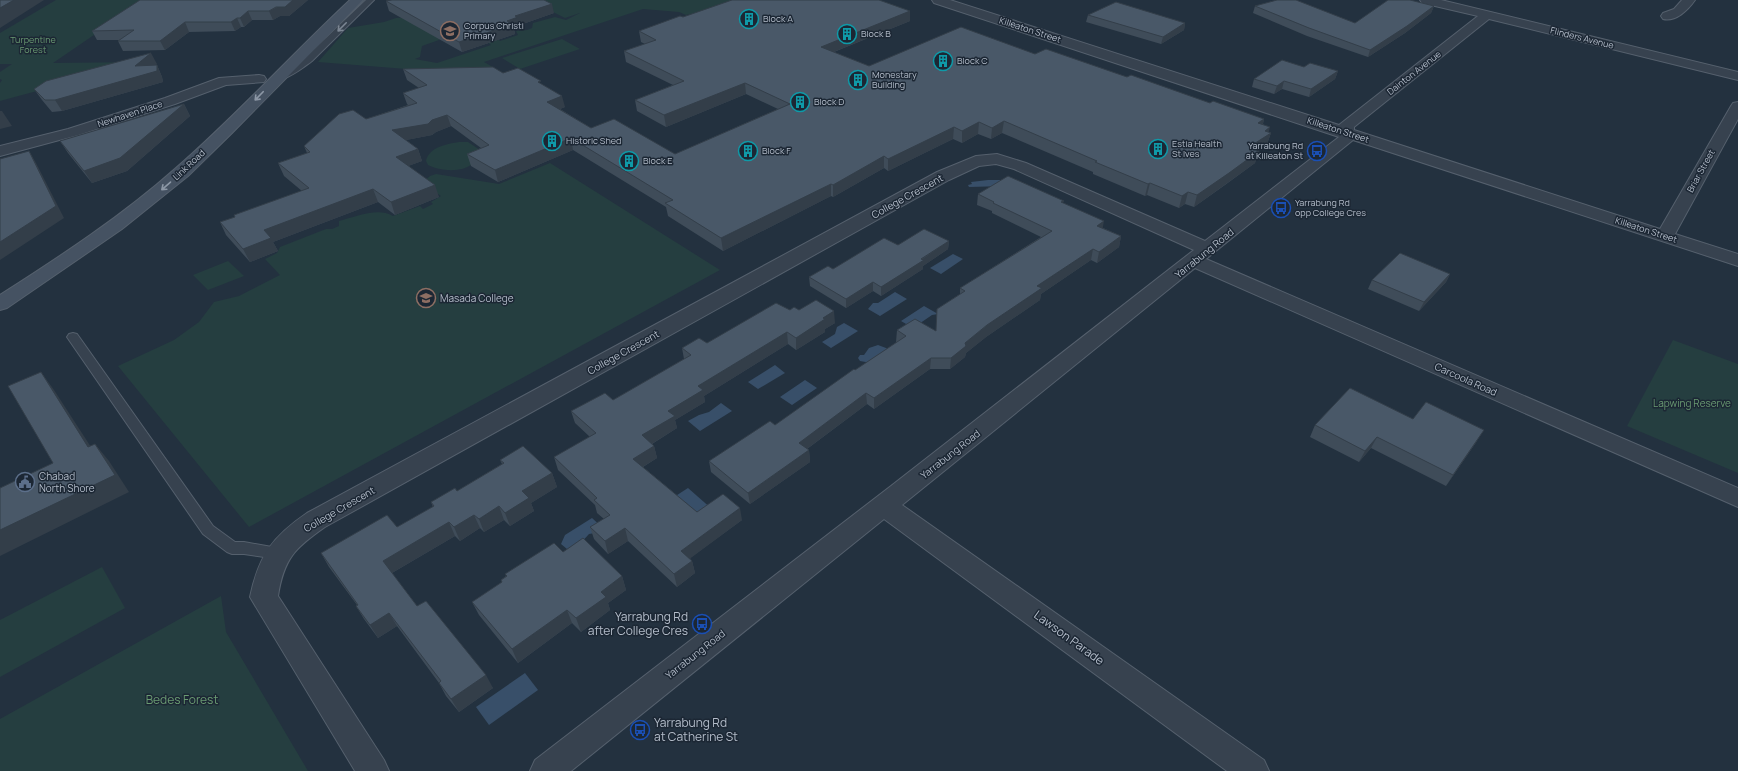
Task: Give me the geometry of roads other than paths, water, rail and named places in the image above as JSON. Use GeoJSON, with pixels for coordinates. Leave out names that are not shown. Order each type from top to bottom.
{"type":"FeatureCollection","features":[{"type":"Feature","properties":{"kind":"main road","name":"Link Road"},"geometry":{"type":"LineString","coordinates":[[0,293],[93,231],[143,191],[342,0]]}},
{"type":"Feature","properties":{"kind":"main road","name":"Link Road"},"geometry":{"type":"LineString","coordinates":[[0,304],[84,249],[144,205],[189,166],[276,78],[357,0]]}},
{"type":"Feature","properties":{"kind":"street","name":"Killeaton Street"},"geometry":{"type":"LineString","coordinates":[[938,0],[1738,260]]}},
{"type":"Feature","properties":{"kind":"street","name":"Flinders Avenue"},"geometry":{"type":"LineString","coordinates":[[1426,0],[1738,76]]}},
{"type":"Feature","properties":{"kind":"street"},"geometry":{"type":"LineString","coordinates":[[1667,16],[1678,12],[1689,0]]}},
{"type":"Feature","properties":{"kind":"street","name":"Dainton Avenue"},"geometry":{"type":"LineString","coordinates":[[1346,132],[1346,126],[1487,15]]}},
{"type":"Feature","properties":{"kind":"street","name":"Newhaven Place"},"geometry":{"type":"LineString","coordinates":[[0,151],[73,132],[170,101],[224,81],[259,79]]}},
{"type":"Feature","properties":{"kind":"street","name":"Briar Street"},"geometry":{"type":"LineString","coordinates":[[1664,236],[1738,106]]}},
{"type":"Feature","properties":{"kind":"street","name":"Yarrabung Road"},"geometry":{"type":"LineString","coordinates":[[546,771],[1201,255],[1347,138],[1346,132]]}},
{"type":"Feature","properties":{"kind":"street","name":"College Crescent"},"geometry":{"type":"LineString","coordinates":[[373,771],[264,597],[266,577],[278,553],[295,535],[316,520],[943,176],[976,161],[997,159],[1020,166],[1201,255]]}},
{"type":"Feature","properties":{"kind":"street","name":"Carcoola Road"},"geometry":{"type":"LineString","coordinates":[[1201,255],[1738,498]]}},
{"type":"Feature","properties":{"kind":"street","name":"Lawson Parade"},"geometry":{"type":"LineString","coordinates":[[884,506],[1253,771]]}},
{"type":"Feature","properties":{"kind":"lane"},"geometry":{"type":"LineString","coordinates":[[276,78],[298,68],[309,60],[370,0]]}},
{"type":"Feature","properties":{"kind":"lane"},"geometry":{"type":"LineString","coordinates":[[73,337],[208,530],[232,548],[244,548],[278,553]]}},
{"type":"Feature","properties":{"kind":"water"},"geometry":{"type":"Polygon","coordinates":[[[1001,180],[1005,186],[969,187],[968,185],[972,184],[971,182],[1001,180]]]}},
{"type":"Feature","properties":{"kind":"water"},"geometry":{"type":"Polygon","coordinates":[[[953,254],[963,259],[941,274],[930,268],[953,254]]]}},
{"type":"Feature","properties":{"kind":"water"},"geometry":{"type":"Polygon","coordinates":[[[895,292],[907,299],[880,316],[868,309],[873,303],[878,303],[895,292]]]}},
{"type":"Feature","properties":{"kind":"water"},"geometry":{"type":"Polygon","coordinates":[[[924,306],[938,314],[932,315],[913,328],[901,321],[924,306]]]}},
{"type":"Feature","properties":{"kind":"water"},"geometry":{"type":"Polygon","coordinates":[[[844,323],[858,331],[831,348],[822,342],[835,334],[837,327],[844,323]]]}},
{"type":"Feature","properties":{"kind":"water"},"geometry":{"type":"Polygon","coordinates":[[[878,345],[891,352],[871,363],[860,361],[858,358],[860,355],[864,355],[869,348],[878,345]]]}},
{"type":"Feature","properties":{"kind":"water"},"geometry":{"type":"Polygon","coordinates":[[[775,365],[785,373],[758,389],[748,382],[775,365]]]}},
{"type":"Feature","properties":{"kind":"water"},"geometry":{"type":"Polygon","coordinates":[[[805,380],[817,388],[792,405],[780,397],[805,380]]]}},
{"type":"Feature","properties":{"kind":"water"},"geometry":{"type":"Polygon","coordinates":[[[721,403],[732,411],[700,431],[688,421],[709,412],[721,403]]]}},
{"type":"Feature","properties":{"kind":"water"},"geometry":{"type":"Polygon","coordinates":[[[688,488],[713,510],[699,520],[674,497],[688,488]]]}},
{"type":"Feature","properties":{"kind":"water"},"geometry":{"type":"Polygon","coordinates":[[[592,518],[606,531],[589,534],[580,544],[572,548],[567,549],[561,544],[565,535],[592,518]]]}},
{"type":"Feature","properties":{"kind":"water"},"geometry":{"type":"Polygon","coordinates":[[[525,673],[538,690],[489,725],[476,707],[525,673]]]}},
{"type":"Feature","properties":{"kind":"place","name":"Block A"},"geometry":{"type":"Point","coordinates":[749,19]}},
{"type":"Feature","properties":{"kind":"place","name":"Corpus Christi Primary"},"geometry":{"type":"Point","coordinates":[450,31]}},
{"type":"Feature","properties":{"kind":"place","name":"Block B"},"geometry":{"type":"Point","coordinates":[847,34]}},
{"type":"Feature","properties":{"kind":"place","name":"Block C"},"geometry":{"type":"Point","coordinates":[943,61]}},
{"type":"Feature","properties":{"kind":"place","name":"Monestary Building"},"geometry":{"type":"Point","coordinates":[858,80]}},
{"type":"Feature","properties":{"kind":"place","name":"Block D"},"geometry":{"type":"Point","coordinates":[800,102]}},
{"type":"Feature","properties":{"kind":"place","name":"Historic Shed"},"geometry":{"type":"Point","coordinates":[552,141]}},
{"type":"Feature","properties":{"kind":"place","name":"Estia Health St Ives"},"geometry":{"type":"Point","coordinates":[1158,149]}},
{"type":"Feature","properties":{"kind":"place","name":"Block F"},"geometry":{"type":"Point","coordinates":[748,151]}},
{"type":"Feature","properties":{"kind":"place","name":"Yarrabung Rd at Killeaton St"},"geometry":{"type":"Point","coordinates":[1317,151]}},
{"type":"Feature","properties":{"kind":"place","name":"Block E"},"geometry":{"type":"Point","coordinates":[629,161]}},
{"type":"Feature","properties":{"kind":"place","name":"Yarrabung Rd opp College Cres"},"geometry":{"type":"Point","coordinates":[1281,208]}},
{"type":"Feature","properties":{"kind":"place","name":"Masada College"},"geometry":{"type":"Point","coordinates":[426,298]}},
{"type":"Feature","properties":{"kind":"place","name":"Chabad North Shore"},"geometry":{"type":"Point","coordinates":[25,482]}},
{"type":"Feature","properties":{"kind":"place","name":"Yarrabung Rd after College Cres"},"geometry":{"type":"Point","coordinates":[702,624]}},
{"type":"Feature","properties":{"kind":"place","name":"Yarrabung Rd at Catherine St"},"geometry":{"type":"Point","coordinates":[640,730]}},
{"type":"Feature","properties":{"kind":"park label","name":"Turpentine Forest"},"geometry":{"type":"Point","coordinates":[33,46]}},
{"type":"Feature","properties":{"kind":"park label","name":"Lapwing Reserve"},"geometry":{"type":"Point","coordinates":[1692,403]}},
{"type":"Feature","properties":{"kind":"park label","name":"Bedes Forest"},"geometry":{"type":"Point","coordinates":[182,700]}}]}
